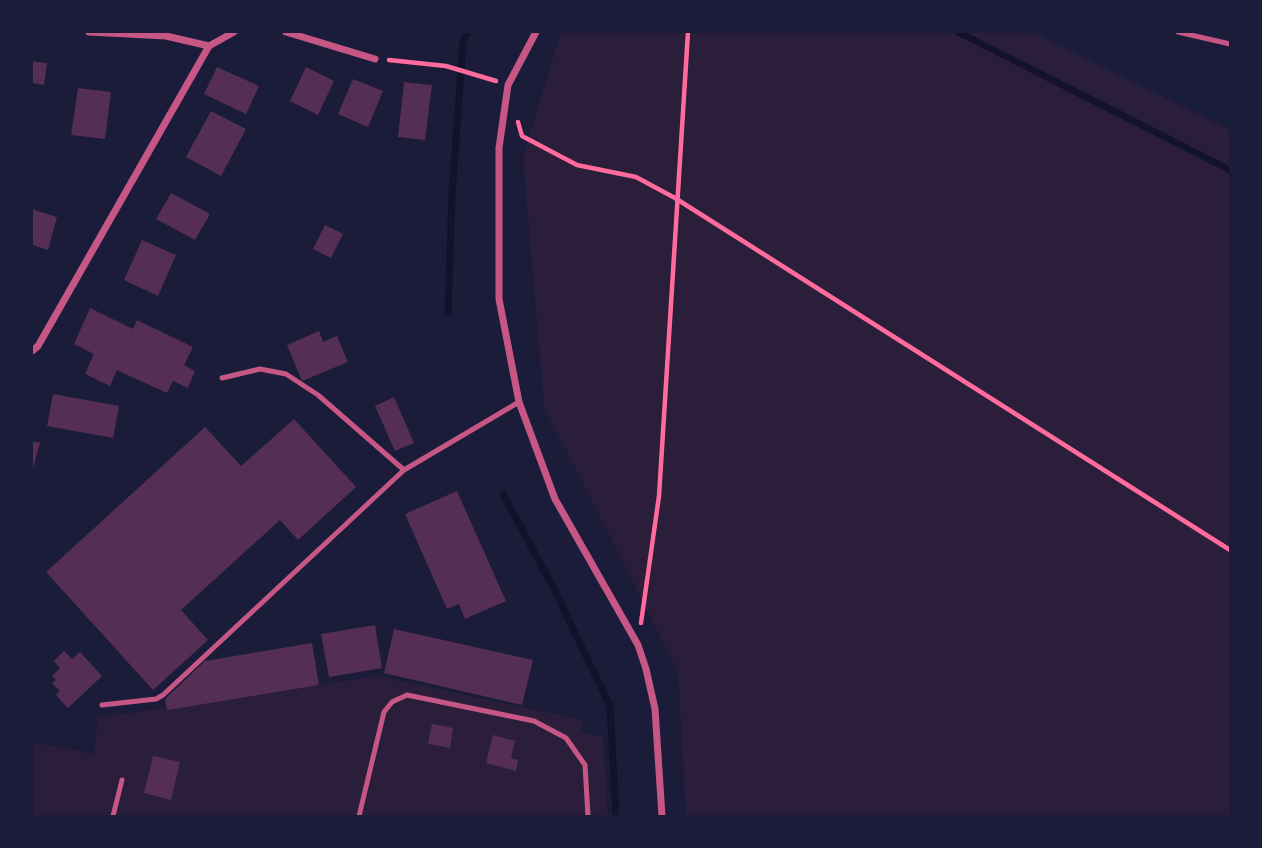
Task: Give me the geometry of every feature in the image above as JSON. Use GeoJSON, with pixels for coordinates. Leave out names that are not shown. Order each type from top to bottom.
{"type":"FeatureCollection","features":[{"type":"Feature","properties":{"kind":"street"},"geometry":{"type":"LineString","coordinates":[[89,32],[166,36],[209,46]]}},
{"type":"Feature","properties":{"kind":"street"},"geometry":{"type":"LineString","coordinates":[[32,351],[38,346],[209,46],[234,32]]}},
{"type":"Feature","properties":{"kind":"street"},"geometry":{"type":"LineString","coordinates":[[286,32],[375,59]]}},
{"type":"Feature","properties":{"kind":"street"},"geometry":{"type":"LineString","coordinates":[[536,32],[508,85],[499,148],[499,299],[519,402],[555,499],[638,645],[655,709],[662,817]]}},
{"type":"Feature","properties":{"kind":"lane"},"geometry":{"type":"LineString","coordinates":[[1178,32],[1230,44]]}},
{"type":"Feature","properties":{"kind":"lane"},"geometry":{"type":"LineString","coordinates":[[222,377],[260,369],[286,374],[318,395],[404,470]]}},
{"type":"Feature","properties":{"kind":"lane"},"geometry":{"type":"LineString","coordinates":[[102,705],[156,699],[163,695],[404,470],[519,402]]}},
{"type":"Feature","properties":{"kind":"lane"},"geometry":{"type":"LineString","coordinates":[[359,817],[384,712],[392,702],[407,695],[534,721],[566,738],[585,765],[588,817]]}},
{"type":"Feature","properties":{"kind":"lane"},"geometry":{"type":"LineString","coordinates":[[113,817],[122,780]]}},
{"type":"Feature","properties":{"kind":"path"},"geometry":{"type":"LineString","coordinates":[[638,645],[659,496],[675,198],[688,32]]}},
{"type":"Feature","properties":{"kind":"path"},"geometry":{"type":"LineString","coordinates":[[375,59],[446,66],[492,80]]}},
{"type":"Feature","properties":{"kind":"path"},"geometry":{"type":"LineString","coordinates":[[508,85],[522,136],[577,165],[636,177],[675,198],[1230,550]]}},
{"type":"Feature","properties":{"kind":"shaded area"},"geometry":{"type":"Polygon","coordinates":[[[561,32],[1032,32],[1230,130],[1230,816],[686,816],[678,672],[544,406],[523,157],[561,32]]]}},
{"type":"Feature","properties":{"kind":"shaded area"},"geometry":{"type":"Polygon","coordinates":[[[377,676],[582,720],[581,733],[603,736],[608,816],[32,816],[32,742],[94,754],[98,718],[377,676]]]}},
{"type":"Feature","properties":{"kind":"building"},"geometry":{"type":"Polygon","coordinates":[[[32,61],[47,63],[44,85],[32,83],[32,61]]]}},
{"type":"Feature","properties":{"kind":"building"},"geometry":{"type":"Polygon","coordinates":[[[217,67],[259,86],[246,114],[204,94],[217,67]]]}},
{"type":"Feature","properties":{"kind":"building"},"geometry":{"type":"Polygon","coordinates":[[[306,67],[334,81],[318,115],[290,101],[306,67]]]}},
{"type":"Feature","properties":{"kind":"building"},"geometry":{"type":"Polygon","coordinates":[[[353,79],[383,91],[368,127],[338,114],[353,79]]]}},
{"type":"Feature","properties":{"kind":"building"},"geometry":{"type":"Polygon","coordinates":[[[404,82],[432,85],[425,140],[398,137],[404,82]]]}},
{"type":"Feature","properties":{"kind":"building"},"geometry":{"type":"Polygon","coordinates":[[[78,88],[111,92],[105,139],[71,135],[78,88]]]}},
{"type":"Feature","properties":{"kind":"building"},"geometry":{"type":"Polygon","coordinates":[[[211,111],[246,129],[221,176],[186,157],[211,111]]]}},
{"type":"Feature","properties":{"kind":"building"},"geometry":{"type":"Polygon","coordinates":[[[171,193],[210,214],[195,240],[156,219],[171,193]]]}},
{"type":"Feature","properties":{"kind":"building"},"geometry":{"type":"Polygon","coordinates":[[[32,209],[57,217],[48,250],[32,245],[32,209]]]}},
{"type":"Feature","properties":{"kind":"building"},"geometry":{"type":"Polygon","coordinates":[[[325,225],[343,234],[331,258],[313,249],[325,225]]]}},
{"type":"Feature","properties":{"kind":"building"},"geometry":{"type":"Polygon","coordinates":[[[142,240],[176,255],[158,296],[124,280],[142,240]]]}},
{"type":"Feature","properties":{"kind":"building"},"geometry":{"type":"Polygon","coordinates":[[[90,308],[133,329],[137,320],[193,347],[184,365],[195,371],[188,388],[173,381],[167,393],[117,370],[110,386],[85,374],[94,354],[74,344],[90,308]]]}},
{"type":"Feature","properties":{"kind":"building"},"geometry":{"type":"Polygon","coordinates":[[[319,331],[323,342],[337,336],[348,362],[302,381],[287,345],[319,331]]]}},
{"type":"Feature","properties":{"kind":"building"},"geometry":{"type":"Polygon","coordinates":[[[53,394],[119,406],[113,438],[47,426],[53,394]]]}},
{"type":"Feature","properties":{"kind":"building"},"geometry":{"type":"Polygon","coordinates":[[[394,397],[414,443],[395,451],[375,406],[394,397]]]}},
{"type":"Feature","properties":{"kind":"building"},"geometry":{"type":"Polygon","coordinates":[[[294,419],[356,487],[298,540],[280,520],[181,610],[208,640],[153,690],[46,572],[205,427],[241,466],[294,419]]]}},
{"type":"Feature","properties":{"kind":"building"},"geometry":{"type":"Polygon","coordinates":[[[32,441],[40,443],[32,472],[32,441]]]}},
{"type":"Feature","properties":{"kind":"building"},"geometry":{"type":"Polygon","coordinates":[[[457,491],[506,601],[465,619],[459,604],[447,609],[405,514],[457,491]]]}},
{"type":"Feature","properties":{"kind":"building"},"geometry":{"type":"Polygon","coordinates":[[[375,625],[382,668],[329,677],[321,634],[375,625]]]}},
{"type":"Feature","properties":{"kind":"building"},"geometry":{"type":"Polygon","coordinates":[[[394,629],[533,660],[522,705],[384,673],[394,629]]]}},
{"type":"Feature","properties":{"kind":"building"},"geometry":{"type":"Polygon","coordinates":[[[312,643],[319,685],[167,710],[165,699],[205,661],[312,643]]]}},
{"type":"Feature","properties":{"kind":"building"},"geometry":{"type":"Polygon","coordinates":[[[64,651],[72,659],[80,652],[102,676],[68,708],[56,695],[60,691],[52,683],[56,680],[52,676],[60,668],[54,661],[64,651]]]}},
{"type":"Feature","properties":{"kind":"building"},"geometry":{"type":"Polygon","coordinates":[[[432,724],[453,728],[450,748],[428,744],[432,724]]]}},
{"type":"Feature","properties":{"kind":"building"},"geometry":{"type":"Polygon","coordinates":[[[493,735],[515,741],[511,758],[518,760],[516,771],[486,763],[493,735]]]}},
{"type":"Feature","properties":{"kind":"building"},"geometry":{"type":"Polygon","coordinates":[[[153,756],[180,762],[171,800],[144,793],[153,756]]]}},
{"type":"Feature","properties":{"kind":"waterway"},"geometry":{"type":"LineString","coordinates":[[448,313],[452,194],[463,43],[467,32]]}},
{"type":"Feature","properties":{"kind":"waterway"},"geometry":{"type":"LineString","coordinates":[[958,32],[1230,170]]}},
{"type":"Feature","properties":{"kind":"waterway"},"geometry":{"type":"LineString","coordinates":[[503,494],[553,587],[610,706],[616,816]]}}]}
